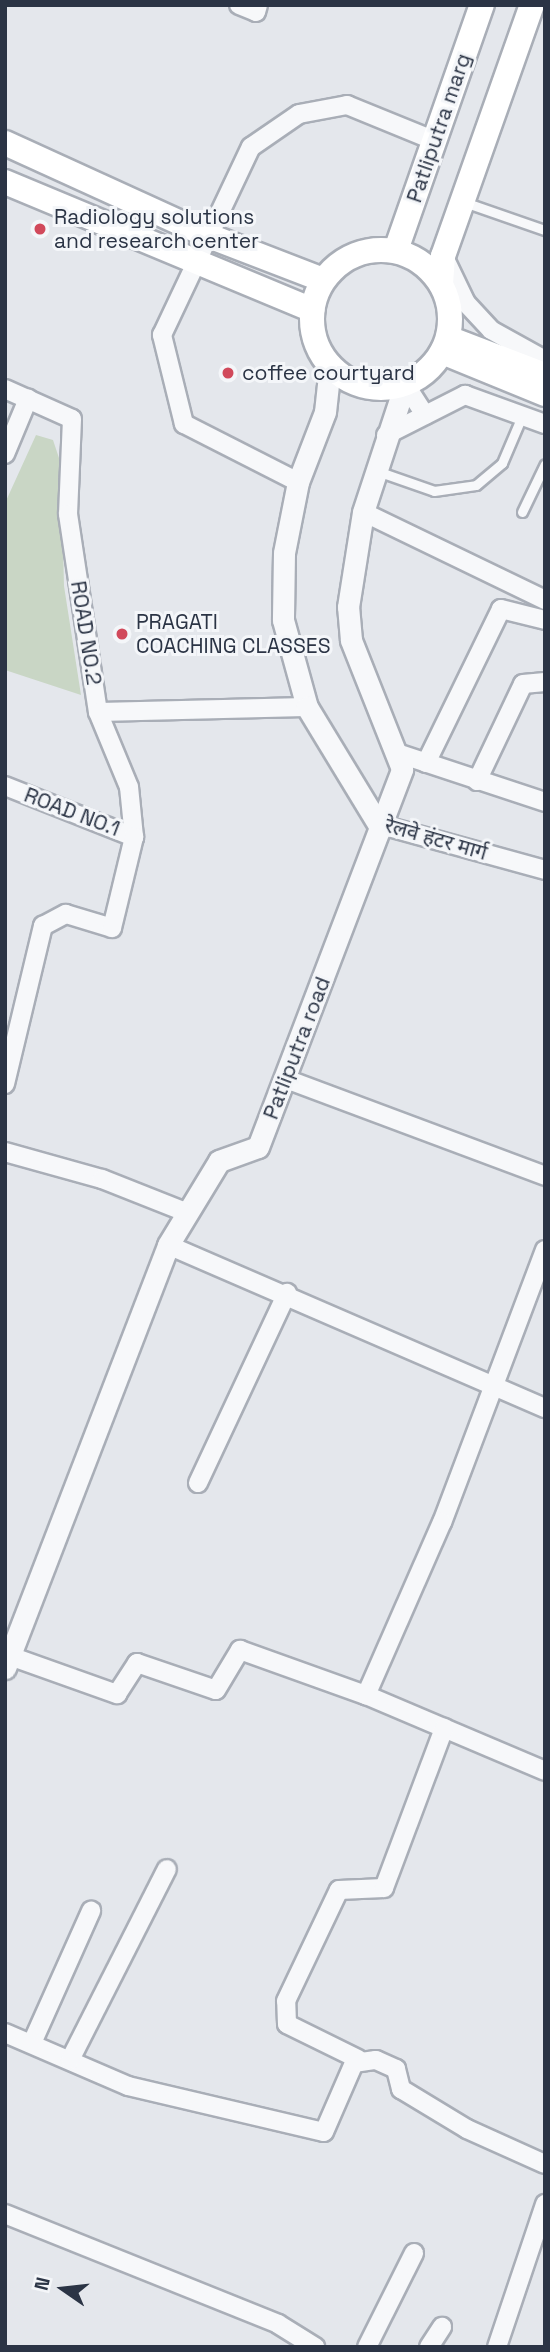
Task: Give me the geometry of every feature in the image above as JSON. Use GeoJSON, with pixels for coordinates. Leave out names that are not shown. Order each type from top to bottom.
{"type":"FeatureCollection","features":[{"type":"Feature","properties":{"kind":"main road","name":"Patliputra marg"},"geometry":{"type":"LineString","coordinates":[[396,250],[482,5]]}},
{"type":"Feature","properties":{"kind":"main road"},"geometry":{"type":"LineString","coordinates":[[442,284],[422,263],[396,250],[355,254],[323,280],[312,310],[312,330],[330,366],[364,387],[405,384],[445,345],[450,310],[442,284],[443,256],[532,5]]}},
{"type":"Feature","properties":{"kind":"main road"},"geometry":{"type":"LineString","coordinates":[[5,143],[209,236],[323,280]]}},
{"type":"Feature","properties":{"kind":"main road"},"geometry":{"type":"LineString","coordinates":[[5,182],[196,264],[312,310]]}},
{"type":"Feature","properties":{"kind":"main road"},"geometry":{"type":"LineString","coordinates":[[445,345],[501,369],[545,394]]}},
{"type":"Feature","properties":{"kind":"main road"},"geometry":{"type":"LineString","coordinates":[[501,369],[545,375]]}},
{"type":"Feature","properties":{"kind":"street"},"geometry":{"type":"LineString","coordinates":[[239,5],[256,12],[258,5]]}},
{"type":"Feature","properties":{"kind":"street"},"geometry":{"type":"LineString","coordinates":[[330,366],[325,412],[298,482],[184,424],[162,335],[251,147],[299,114],[347,105],[435,141]]}},
{"type":"Feature","properties":{"kind":"street"},"geometry":{"type":"LineString","coordinates":[[443,256],[466,303],[491,330],[545,360]]}},
{"type":"Feature","properties":{"kind":"street"},"geometry":{"type":"LineString","coordinates":[[405,384],[425,415]]}},
{"type":"Feature","properties":{"kind":"street"},"geometry":{"type":"LineString","coordinates":[[405,384],[386,435],[363,512],[348,607],[351,640],[400,754],[545,802]]}},
{"type":"Feature","properties":{"kind":"street","name":"ROAD NO.2"},"geometry":{"type":"LineString","coordinates":[[5,389],[72,419],[68,514],[98,712],[307,707]]}},
{"type":"Feature","properties":{"kind":"street"},"geometry":{"type":"LineString","coordinates":[[386,435],[466,395],[545,424]]}},
{"type":"Feature","properties":{"kind":"street"},"geometry":{"type":"LineString","coordinates":[[5,454],[28,399]]}},
{"type":"Feature","properties":{"kind":"street","name":"रेलवे हंटर मार्ग"},"geometry":{"type":"LineString","coordinates":[[298,482],[284,553],[283,620],[307,707],[378,824],[545,870]]}},
{"type":"Feature","properties":{"kind":"street"},"geometry":{"type":"LineString","coordinates":[[363,512],[545,600]]}},
{"type":"Feature","properties":{"kind":"street"},"geometry":{"type":"LineString","coordinates":[[426,763],[501,608],[545,620]]}},
{"type":"Feature","properties":{"kind":"street"},"geometry":{"type":"LineString","coordinates":[[477,781],[523,684],[545,682]]}},
{"type":"Feature","properties":{"kind":"street","name":"ROAD NO.1"},"geometry":{"type":"LineString","coordinates":[[5,786],[134,837],[130,787],[98,712]]}},
{"type":"Feature","properties":{"kind":"street","name":"Patliputra road"},"geometry":{"type":"LineString","coordinates":[[8,1662],[168,1244],[219,1161],[258,1147],[286,1079],[378,824],[402,769],[400,754]]}},
{"type":"Feature","properties":{"kind":"street"},"geometry":{"type":"LineString","coordinates":[[5,1084],[43,926],[66,914],[112,928],[134,837]]}},
{"type":"Feature","properties":{"kind":"street"},"geometry":{"type":"LineString","coordinates":[[286,1079],[545,1176]]}},
{"type":"Feature","properties":{"kind":"street"},"geometry":{"type":"LineString","coordinates":[[5,1152],[102,1179],[188,1213]]}},
{"type":"Feature","properties":{"kind":"street"},"geometry":{"type":"LineString","coordinates":[[168,1244],[287,1293],[492,1388],[545,1408]]}},
{"type":"Feature","properties":{"kind":"street"},"geometry":{"type":"LineString","coordinates":[[366,1695],[492,1388],[545,1250]]}},
{"type":"Feature","properties":{"kind":"street"},"geometry":{"type":"LineString","coordinates":[[198,1483],[287,1293]]}},
{"type":"Feature","properties":{"kind":"street"},"geometry":{"type":"LineString","coordinates":[[8,1662],[117,1694],[137,1662],[216,1690],[240,1650],[366,1695],[545,1771]]}},
{"type":"Feature","properties":{"kind":"street"},"geometry":{"type":"LineString","coordinates":[[444,1728],[384,1888],[339,1890],[283,2011],[287,2024],[358,2059],[393,2067],[401,2089],[467,2129],[545,2164]]}},
{"type":"Feature","properties":{"kind":"street"},"geometry":{"type":"LineString","coordinates":[[70,2060],[167,1869]]}},
{"type":"Feature","properties":{"kind":"street"},"geometry":{"type":"LineString","coordinates":[[32,2043],[91,1911]]}},
{"type":"Feature","properties":{"kind":"street"},"geometry":{"type":"LineString","coordinates":[[5,2033],[128,2087],[324,2132],[358,2059]]}},
{"type":"Feature","properties":{"kind":"street"},"geometry":{"type":"LineString","coordinates":[[497,2347],[545,2204]]}},
{"type":"Feature","properties":{"kind":"street"},"geometry":{"type":"LineString","coordinates":[[5,2214],[267,2319],[315,2347]]}},
{"type":"Feature","properties":{"kind":"street"},"geometry":{"type":"LineString","coordinates":[[367,2347],[414,2253]]}},
{"type":"Feature","properties":{"kind":"street"},"geometry":{"type":"LineString","coordinates":[[429,2347],[442,2327]]}},
{"type":"Feature","properties":{"kind":"lane"},"geometry":{"type":"LineString","coordinates":[[462,201],[545,230]]}},
{"type":"Feature","properties":{"kind":"lane"},"geometry":{"type":"LineString","coordinates":[[375,471],[434,491],[476,485],[502,463],[523,414]]}},
{"type":"Feature","properties":{"kind":"lane"},"geometry":{"type":"LineString","coordinates":[[522,512],[545,464]]}},
{"type":"Feature","properties":{"kind":"green space"},"geometry":{"type":"Polygon","coordinates":[[[36,435],[53,440],[61,464],[64,586],[81,695],[5,670],[5,503],[36,435]]]}},
{"type":"Feature","properties":{"kind":"place","name":"Radiology solutions and research center"},"geometry":{"type":"Point","coordinates":[40,229]}},
{"type":"Feature","properties":{"kind":"place","name":"coffee courtyard"},"geometry":{"type":"Point","coordinates":[228,373]}},
{"type":"Feature","properties":{"kind":"place","name":"PRAGATI COACHING CLASSES"},"geometry":{"type":"Point","coordinates":[122,634]}}]}
